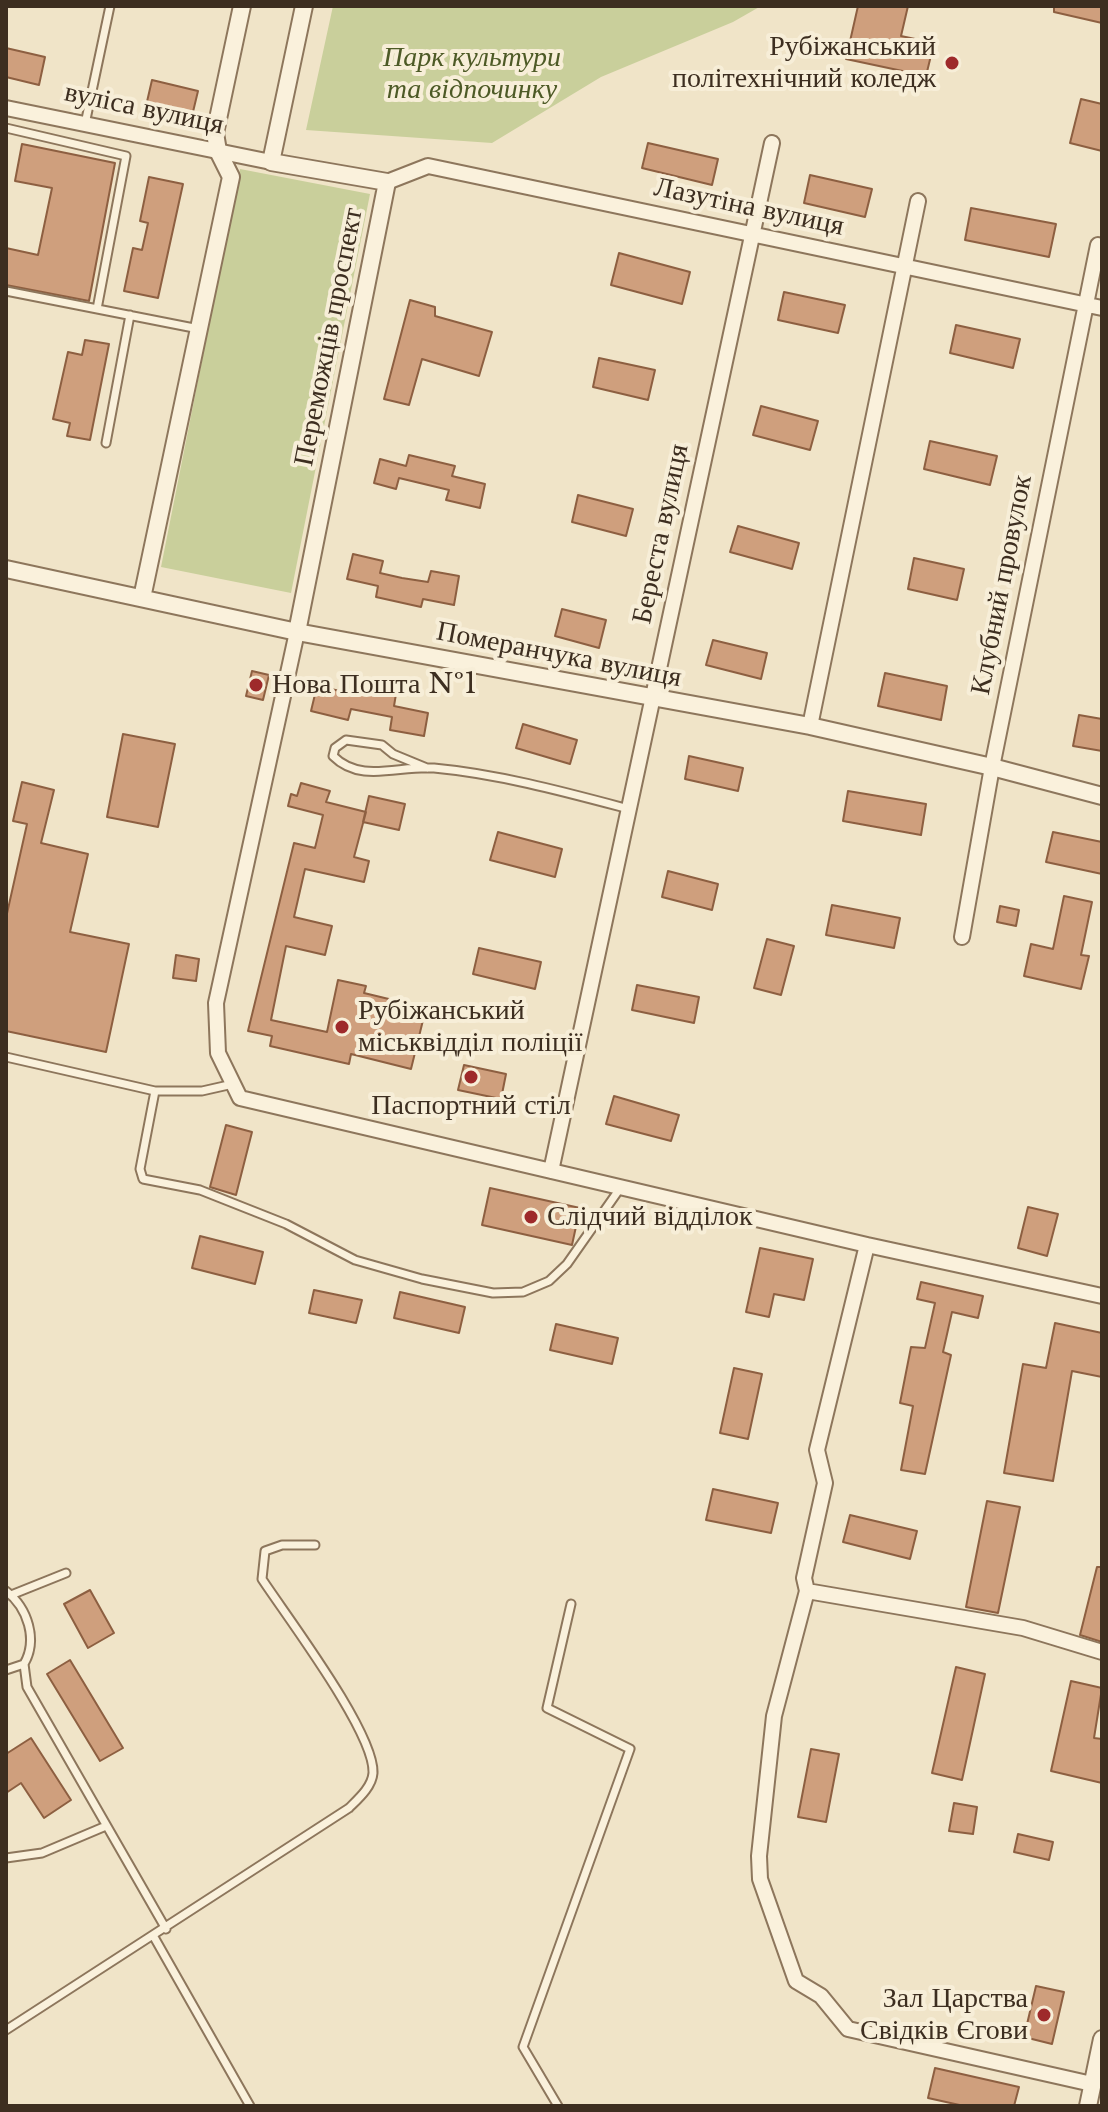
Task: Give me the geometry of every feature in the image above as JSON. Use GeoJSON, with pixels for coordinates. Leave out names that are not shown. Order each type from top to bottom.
{"type":"FeatureCollection","features":[{"type":"Feature","properties":{"kind":"street"},"geometry":{"type":"LineString","coordinates":[[142,598],[231,177],[218,151],[215,133],[242,6]]}},
{"type":"Feature","properties":{"kind":"street"},"geometry":{"type":"LineString","coordinates":[[271,162],[304,6]]}},
{"type":"Feature","properties":{"kind":"street","name":"вуліса вулиця"},"geometry":{"type":"LineString","coordinates":[[6,108],[271,162]]}},
{"type":"Feature","properties":{"kind":"street","name":"Береста вулиця"},"geometry":{"type":"LineString","coordinates":[[551,1171],[772,143]]}},
{"type":"Feature","properties":{"kind":"street","name":"Переможців проспект"},"geometry":{"type":"LineString","coordinates":[[271,162],[387,182],[297,632]]}},
{"type":"Feature","properties":{"kind":"street","name":"Лазутіна вулиця"},"geometry":{"type":"LineString","coordinates":[[387,182],[428,166],[1102,308]]}},
{"type":"Feature","properties":{"kind":"street"},"geometry":{"type":"LineString","coordinates":[[810,726],[918,201]]}},
{"type":"Feature","properties":{"kind":"street","name":"Клубний провулок"},"geometry":{"type":"LineString","coordinates":[[962,937],[992,767],[1098,245]]}},
{"type":"Feature","properties":{"kind":"street","name":"Померанчука вулиця"},"geometry":{"type":"LineString","coordinates":[[6,569],[297,632],[810,726],[992,767],[1102,796]]}},
{"type":"Feature","properties":{"kind":"street"},"geometry":{"type":"LineString","coordinates":[[297,632],[216,1003],[218,1053],[240,1098],[867,1245],[1102,1296]]}},
{"type":"Feature","properties":{"kind":"street"},"geometry":{"type":"LineString","coordinates":[[867,1245],[817,1450],[825,1483],[804,1578],[807,1591],[774,1716],[759,1856],[760,1879],[796,1981],[821,1996],[848,2029],[1092,2084]]}},
{"type":"Feature","properties":{"kind":"street"},"geometry":{"type":"LineString","coordinates":[[807,1591],[1023,1628],[1102,1652]]}},
{"type":"Feature","properties":{"kind":"street"},"geometry":{"type":"LineString","coordinates":[[1088,2106],[1102,2039]]}},
{"type":"Feature","properties":{"kind":"lane"},"geometry":{"type":"LineString","coordinates":[[85,124],[110,6]]}},
{"type":"Feature","properties":{"kind":"lane"},"geometry":{"type":"LineString","coordinates":[[57,140],[63,120]]}},
{"type":"Feature","properties":{"kind":"lane"},"geometry":{"type":"LineString","coordinates":[[6,128],[126,156],[97,309]]}},
{"type":"Feature","properties":{"kind":"lane"},"geometry":{"type":"LineString","coordinates":[[6,291],[199,329]]}},
{"type":"Feature","properties":{"kind":"lane"},"geometry":{"type":"LineString","coordinates":[[106,443],[130,315]]}},
{"type":"Feature","properties":{"kind":"lane"},"geometry":{"type":"LineString","coordinates":[[427,768],[380,772],[344,767],[333,756],[335,748],[346,740],[382,745],[393,754],[427,768],[550,788],[629,809]]}},
{"type":"Feature","properties":{"kind":"lane"},"geometry":{"type":"LineString","coordinates":[[6,1057],[155,1091],[202,1091],[233,1084]]}},
{"type":"Feature","properties":{"kind":"lane"},"geometry":{"type":"LineString","coordinates":[[155,1091],[140,1169],[143,1179],[200,1190],[286,1224],[355,1260],[422,1279],[493,1293],[523,1292],[549,1281],[567,1264],[621,1187]]}},
{"type":"Feature","properties":{"kind":"lane"},"geometry":{"type":"LineString","coordinates":[[6,2030],[349,1808],[365,1792],[373,1776],[371,1757],[358,1726],[262,1579],[265,1551],[282,1545],[315,1545]]}},
{"type":"Feature","properties":{"kind":"lane"},"geometry":{"type":"LineString","coordinates":[[8,1593],[66,1573]]}},
{"type":"Feature","properties":{"kind":"lane"},"geometry":{"type":"LineString","coordinates":[[6,1670],[24,1664],[33,1650],[29,1625],[18,1600],[8,1593]]}},
{"type":"Feature","properties":{"kind":"lane"},"geometry":{"type":"LineString","coordinates":[[558,2106],[523,2047],[630,1749],[547,1708],[571,1604]]}},
{"type":"Feature","properties":{"kind":"lane"},"geometry":{"type":"LineString","coordinates":[[24,1664],[27,1687],[166,1929]]}},
{"type":"Feature","properties":{"kind":"lane"},"geometry":{"type":"LineString","coordinates":[[6,1858],[42,1853],[106,1826]]}},
{"type":"Feature","properties":{"kind":"lane"},"geometry":{"type":"LineString","coordinates":[[154,1937],[250,2106]]}},
{"type":"Feature","properties":{"kind":"green space","name":"Парк культури та відпочинку"},"geometry":{"type":"Polygon","coordinates":[[[333,6],[761,6],[733,22],[601,77],[492,143],[306,130],[333,6]]]}},
{"type":"Feature","properties":{"kind":"green space"},"geometry":{"type":"Polygon","coordinates":[[[240,169],[370,194],[291,593],[161,567],[240,169]]]}},
{"type":"Feature","properties":{"kind":"building"},"geometry":{"type":"Polygon","coordinates":[[[858,6],[908,6],[901,36],[934,43],[926,76],[846,59],[858,6]]]}},
{"type":"Feature","properties":{"kind":"building"},"geometry":{"type":"Polygon","coordinates":[[[1054,6],[1102,6],[1102,23],[1054,12],[1054,6]]]}},
{"type":"Feature","properties":{"kind":"building"},"geometry":{"type":"Polygon","coordinates":[[[6,48],[45,57],[39,85],[6,77],[6,48]]]}},
{"type":"Feature","properties":{"kind":"building"},"geometry":{"type":"Polygon","coordinates":[[[152,80],[198,91],[192,116],[146,106],[152,80]]]}},
{"type":"Feature","properties":{"kind":"building"},"geometry":{"type":"Polygon","coordinates":[[[1081,99],[1102,104],[1102,151],[1070,143],[1081,99]]]}},
{"type":"Feature","properties":{"kind":"building"},"geometry":{"type":"Polygon","coordinates":[[[648,143],[718,159],[712,185],[642,168],[648,143]]]}},
{"type":"Feature","properties":{"kind":"building"},"geometry":{"type":"Polygon","coordinates":[[[22,144],[115,163],[89,301],[6,285],[6,248],[38,255],[52,188],[15,181],[22,144]]]}},
{"type":"Feature","properties":{"kind":"building"},"geometry":{"type":"Polygon","coordinates":[[[810,175],[872,189],[865,217],[804,203],[810,175]]]}},
{"type":"Feature","properties":{"kind":"building"},"geometry":{"type":"Polygon","coordinates":[[[149,177],[183,184],[158,298],[124,291],[133,248],[142,250],[148,223],[140,221],[149,177]]]}},
{"type":"Feature","properties":{"kind":"building"},"geometry":{"type":"Polygon","coordinates":[[[971,208],[1056,224],[1049,257],[965,240],[971,208]]]}},
{"type":"Feature","properties":{"kind":"building"},"geometry":{"type":"Polygon","coordinates":[[[619,253],[690,272],[682,304],[611,285],[619,253]]]}},
{"type":"Feature","properties":{"kind":"building"},"geometry":{"type":"Polygon","coordinates":[[[784,292],[845,305],[838,333],[778,320],[784,292]]]}},
{"type":"Feature","properties":{"kind":"building"},"geometry":{"type":"Polygon","coordinates":[[[410,300],[435,307],[435,316],[492,332],[479,376],[422,359],[409,405],[384,399],[410,300]]]}},
{"type":"Feature","properties":{"kind":"building"},"geometry":{"type":"Polygon","coordinates":[[[956,325],[1020,339],[1013,368],[950,353],[956,325]]]}},
{"type":"Feature","properties":{"kind":"building"},"geometry":{"type":"Polygon","coordinates":[[[85,340],[109,344],[90,440],[67,436],[70,423],[53,419],[68,352],[82,355],[85,340]]]}},
{"type":"Feature","properties":{"kind":"building"},"geometry":{"type":"Polygon","coordinates":[[[599,358],[655,370],[648,400],[593,387],[599,358]]]}},
{"type":"Feature","properties":{"kind":"building"},"geometry":{"type":"Polygon","coordinates":[[[761,406],[818,421],[810,450],[753,435],[761,406]]]}},
{"type":"Feature","properties":{"kind":"building"},"geometry":{"type":"Polygon","coordinates":[[[930,441],[997,456],[990,485],[924,469],[930,441]]]}},
{"type":"Feature","properties":{"kind":"building"},"geometry":{"type":"Polygon","coordinates":[[[409,455],[455,466],[452,476],[485,484],[480,508],[446,500],[449,490],[399,478],[396,489],[374,483],[380,459],[406,466],[409,455]]]}},
{"type":"Feature","properties":{"kind":"building"},"geometry":{"type":"Polygon","coordinates":[[[578,495],[633,509],[626,536],[572,522],[578,495]]]}},
{"type":"Feature","properties":{"kind":"building"},"geometry":{"type":"Polygon","coordinates":[[[738,526],[799,543],[792,569],[730,552],[738,526]]]}},
{"type":"Feature","properties":{"kind":"building"},"geometry":{"type":"Polygon","coordinates":[[[353,554],[383,561],[380,573],[402,578],[428,582],[431,571],[459,576],[454,605],[423,599],[421,607],[376,597],[378,586],[347,579],[353,554]]]}},
{"type":"Feature","properties":{"kind":"building"},"geometry":{"type":"Polygon","coordinates":[[[914,558],[964,569],[957,600],[908,589],[914,558]]]}},
{"type":"Feature","properties":{"kind":"building"},"geometry":{"type":"Polygon","coordinates":[[[562,609],[606,620],[599,648],[555,636],[562,609]]]}},
{"type":"Feature","properties":{"kind":"building"},"geometry":{"type":"Polygon","coordinates":[[[713,640],[767,653],[761,679],[706,665],[713,640]]]}},
{"type":"Feature","properties":{"kind":"building"},"geometry":{"type":"Polygon","coordinates":[[[252,671],[269,675],[263,700],[246,696],[252,671]]]}},
{"type":"Feature","properties":{"kind":"building"},"geometry":{"type":"Polygon","coordinates":[[[885,673],[947,686],[941,720],[878,706],[885,673]]]}},
{"type":"Feature","properties":{"kind":"building"},"geometry":{"type":"Polygon","coordinates":[[[356,685],[396,694],[394,706],[428,713],[424,736],[390,730],[392,717],[351,709],[348,720],[311,711],[317,686],[354,694],[356,685]]]}},
{"type":"Feature","properties":{"kind":"building"},"geometry":{"type":"Polygon","coordinates":[[[1079,715],[1102,719],[1102,751],[1073,746],[1079,715]]]}},
{"type":"Feature","properties":{"kind":"building"},"geometry":{"type":"Polygon","coordinates":[[[523,724],[577,740],[570,764],[516,748],[523,724]]]}},
{"type":"Feature","properties":{"kind":"building"},"geometry":{"type":"Polygon","coordinates":[[[123,734],[175,744],[158,827],[107,817],[123,734]]]}},
{"type":"Feature","properties":{"kind":"building"},"geometry":{"type":"Polygon","coordinates":[[[689,756],[743,768],[738,791],[685,779],[689,756]]]}},
{"type":"Feature","properties":{"kind":"building"},"geometry":{"type":"Polygon","coordinates":[[[22,782],[54,790],[41,843],[88,854],[70,932],[129,944],[106,1052],[6,1031],[6,918],[27,824],[13,821],[22,782]]]}},
{"type":"Feature","properties":{"kind":"building"},"geometry":{"type":"Polygon","coordinates":[[[301,783],[330,791],[326,802],[366,812],[354,857],[369,861],[364,882],[305,869],[294,917],[332,926],[325,955],[286,946],[271,1020],[327,1032],[338,980],[366,986],[364,993],[426,1008],[411,1069],[351,1054],[349,1064],[270,1046],[272,1036],[248,1031],[294,843],[315,848],[323,815],[288,806],[291,794],[297,796],[301,783]]]}},
{"type":"Feature","properties":{"kind":"building"},"geometry":{"type":"Polygon","coordinates":[[[848,791],[926,804],[921,835],[843,821],[848,791]]]}},
{"type":"Feature","properties":{"kind":"building"},"geometry":{"type":"Polygon","coordinates":[[[369,796],[405,804],[399,830],[363,822],[369,796]]]}},
{"type":"Feature","properties":{"kind":"building"},"geometry":{"type":"Polygon","coordinates":[[[498,832],[562,849],[555,877],[490,860],[498,832]]]}},
{"type":"Feature","properties":{"kind":"building"},"geometry":{"type":"Polygon","coordinates":[[[1053,832],[1102,842],[1102,874],[1046,862],[1053,832]]]}},
{"type":"Feature","properties":{"kind":"building"},"geometry":{"type":"Polygon","coordinates":[[[668,871],[718,884],[712,910],[662,897],[668,871]]]}},
{"type":"Feature","properties":{"kind":"building"},"geometry":{"type":"Polygon","coordinates":[[[1064,896],[1092,902],[1081,955],[1089,956],[1081,989],[1024,976],[1031,944],[1053,949],[1064,896]]]}},
{"type":"Feature","properties":{"kind":"building"},"geometry":{"type":"Polygon","coordinates":[[[832,905],[900,918],[894,948],[826,935],[832,905]]]}},
{"type":"Feature","properties":{"kind":"building"},"geometry":{"type":"Polygon","coordinates":[[[1000,906],[1019,910],[1016,926],[997,922],[1000,906]]]}},
{"type":"Feature","properties":{"kind":"building"},"geometry":{"type":"Polygon","coordinates":[[[767,939],[794,946],[781,995],[754,988],[767,939]]]}},
{"type":"Feature","properties":{"kind":"building"},"geometry":{"type":"Polygon","coordinates":[[[479,948],[541,962],[535,989],[473,974],[479,948]]]}},
{"type":"Feature","properties":{"kind":"building"},"geometry":{"type":"Polygon","coordinates":[[[176,955],[199,959],[196,981],[173,978],[176,955]]]}},
{"type":"Feature","properties":{"kind":"building"},"geometry":{"type":"Polygon","coordinates":[[[637,985],[699,997],[694,1023],[632,1010],[637,985]]]}},
{"type":"Feature","properties":{"kind":"building"},"geometry":{"type":"Polygon","coordinates":[[[464,1065],[506,1074],[501,1099],[458,1090],[464,1065]]]}},
{"type":"Feature","properties":{"kind":"building"},"geometry":{"type":"Polygon","coordinates":[[[614,1096],[679,1115],[671,1141],[606,1124],[614,1096]]]}},
{"type":"Feature","properties":{"kind":"building"},"geometry":{"type":"Polygon","coordinates":[[[226,1125],[252,1132],[236,1195],[210,1187],[226,1125]]]}},
{"type":"Feature","properties":{"kind":"building","name":"Слідчий відділок"},"geometry":{"type":"Polygon","coordinates":[[[490,1188],[580,1208],[572,1245],[482,1225],[490,1188]]]}},
{"type":"Feature","properties":{"kind":"building"},"geometry":{"type":"Polygon","coordinates":[[[1028,1207],[1058,1214],[1047,1256],[1018,1248],[1028,1207]]]}},
{"type":"Feature","properties":{"kind":"building"},"geometry":{"type":"Polygon","coordinates":[[[200,1236],[263,1252],[255,1284],[192,1268],[200,1236]]]}},
{"type":"Feature","properties":{"kind":"building"},"geometry":{"type":"Polygon","coordinates":[[[760,1248],[813,1259],[804,1300],[774,1294],[769,1317],[746,1312],[760,1248]]]}},
{"type":"Feature","properties":{"kind":"building"},"geometry":{"type":"Polygon","coordinates":[[[921,1282],[983,1296],[978,1318],[952,1312],[943,1352],[951,1355],[925,1474],[901,1470],[913,1406],[900,1403],[911,1347],[925,1348],[935,1303],[917,1299],[921,1282]]]}},
{"type":"Feature","properties":{"kind":"building"},"geometry":{"type":"Polygon","coordinates":[[[314,1290],[362,1300],[356,1323],[309,1313],[314,1290]]]}},
{"type":"Feature","properties":{"kind":"building"},"geometry":{"type":"Polygon","coordinates":[[[400,1292],[465,1307],[459,1333],[394,1318],[400,1292]]]}},
{"type":"Feature","properties":{"kind":"building"},"geometry":{"type":"Polygon","coordinates":[[[1055,1323],[1102,1333],[1102,1377],[1072,1371],[1053,1481],[1004,1473],[1023,1364],[1046,1368],[1055,1323]]]}},
{"type":"Feature","properties":{"kind":"building"},"geometry":{"type":"Polygon","coordinates":[[[556,1324],[618,1338],[612,1364],[550,1350],[556,1324]]]}},
{"type":"Feature","properties":{"kind":"building"},"geometry":{"type":"Polygon","coordinates":[[[734,1368],[762,1374],[748,1439],[720,1433],[734,1368]]]}},
{"type":"Feature","properties":{"kind":"building"},"geometry":{"type":"Polygon","coordinates":[[[713,1489],[778,1503],[771,1533],[706,1520],[713,1489]]]}},
{"type":"Feature","properties":{"kind":"building"},"geometry":{"type":"Polygon","coordinates":[[[987,1501],[1020,1507],[998,1613],[966,1607],[987,1501]]]}},
{"type":"Feature","properties":{"kind":"building"},"geometry":{"type":"Polygon","coordinates":[[[850,1515],[917,1531],[910,1559],[843,1542],[850,1515]]]}},
{"type":"Feature","properties":{"kind":"building"},"geometry":{"type":"Polygon","coordinates":[[[1097,1567],[1102,1567],[1102,1642],[1080,1635],[1097,1567]]]}},
{"type":"Feature","properties":{"kind":"building"},"geometry":{"type":"Polygon","coordinates":[[[90,1590],[114,1633],[88,1648],[64,1604],[90,1590]]]}},
{"type":"Feature","properties":{"kind":"building"},"geometry":{"type":"Polygon","coordinates":[[[70,1660],[123,1748],[100,1761],[47,1674],[70,1660]]]}},
{"type":"Feature","properties":{"kind":"building"},"geometry":{"type":"Polygon","coordinates":[[[956,1667],[985,1674],[962,1780],[932,1773],[956,1667]]]}},
{"type":"Feature","properties":{"kind":"building"},"geometry":{"type":"Polygon","coordinates":[[[1071,1681],[1102,1688],[1094,1738],[1102,1739],[1102,1783],[1051,1771],[1071,1681]]]}},
{"type":"Feature","properties":{"kind":"building"},"geometry":{"type":"Polygon","coordinates":[[[31,1738],[71,1800],[44,1818],[21,1783],[6,1793],[6,1754],[31,1738]]]}},
{"type":"Feature","properties":{"kind":"building"},"geometry":{"type":"Polygon","coordinates":[[[811,1749],[839,1754],[826,1822],[798,1817],[811,1749]]]}},
{"type":"Feature","properties":{"kind":"building"},"geometry":{"type":"Polygon","coordinates":[[[954,1803],[977,1807],[973,1834],[949,1831],[954,1803]]]}},
{"type":"Feature","properties":{"kind":"building"},"geometry":{"type":"Polygon","coordinates":[[[1018,1834],[1053,1842],[1049,1860],[1014,1852],[1018,1834]]]}},
{"type":"Feature","properties":{"kind":"building","name":"Зал Царства Свідків Єгови"},"geometry":{"type":"Polygon","coordinates":[[[1036,1986],[1064,1992],[1052,2044],[1024,2037],[1036,1986]]]}},
{"type":"Feature","properties":{"kind":"building"},"geometry":{"type":"Polygon","coordinates":[[[935,2068],[1019,2087],[1014,2106],[964,2106],[928,2098],[935,2068]]]}},
{"type":"Feature","properties":{"kind":"place","name":"Рубіжанський політехнічний коледж"},"geometry":{"type":"Point","coordinates":[952,63]}},
{"type":"Feature","properties":{"kind":"place","name":"Нова Пошта №1"},"geometry":{"type":"Point","coordinates":[256,685]}},
{"type":"Feature","properties":{"kind":"place","name":"Рубіжанський міськвідділ поліції"},"geometry":{"type":"Point","coordinates":[342,1027]}},
{"type":"Feature","properties":{"kind":"place","name":"Паспортний стіл"},"geometry":{"type":"Point","coordinates":[471,1077]}},
{"type":"Feature","properties":{"kind":"place","name":"Слідчий відділок"},"geometry":{"type":"Point","coordinates":[531,1217]}},
{"type":"Feature","properties":{"kind":"place","name":"Зал Царства Свідків Єгови"},"geometry":{"type":"Point","coordinates":[1044,2015]}}]}
